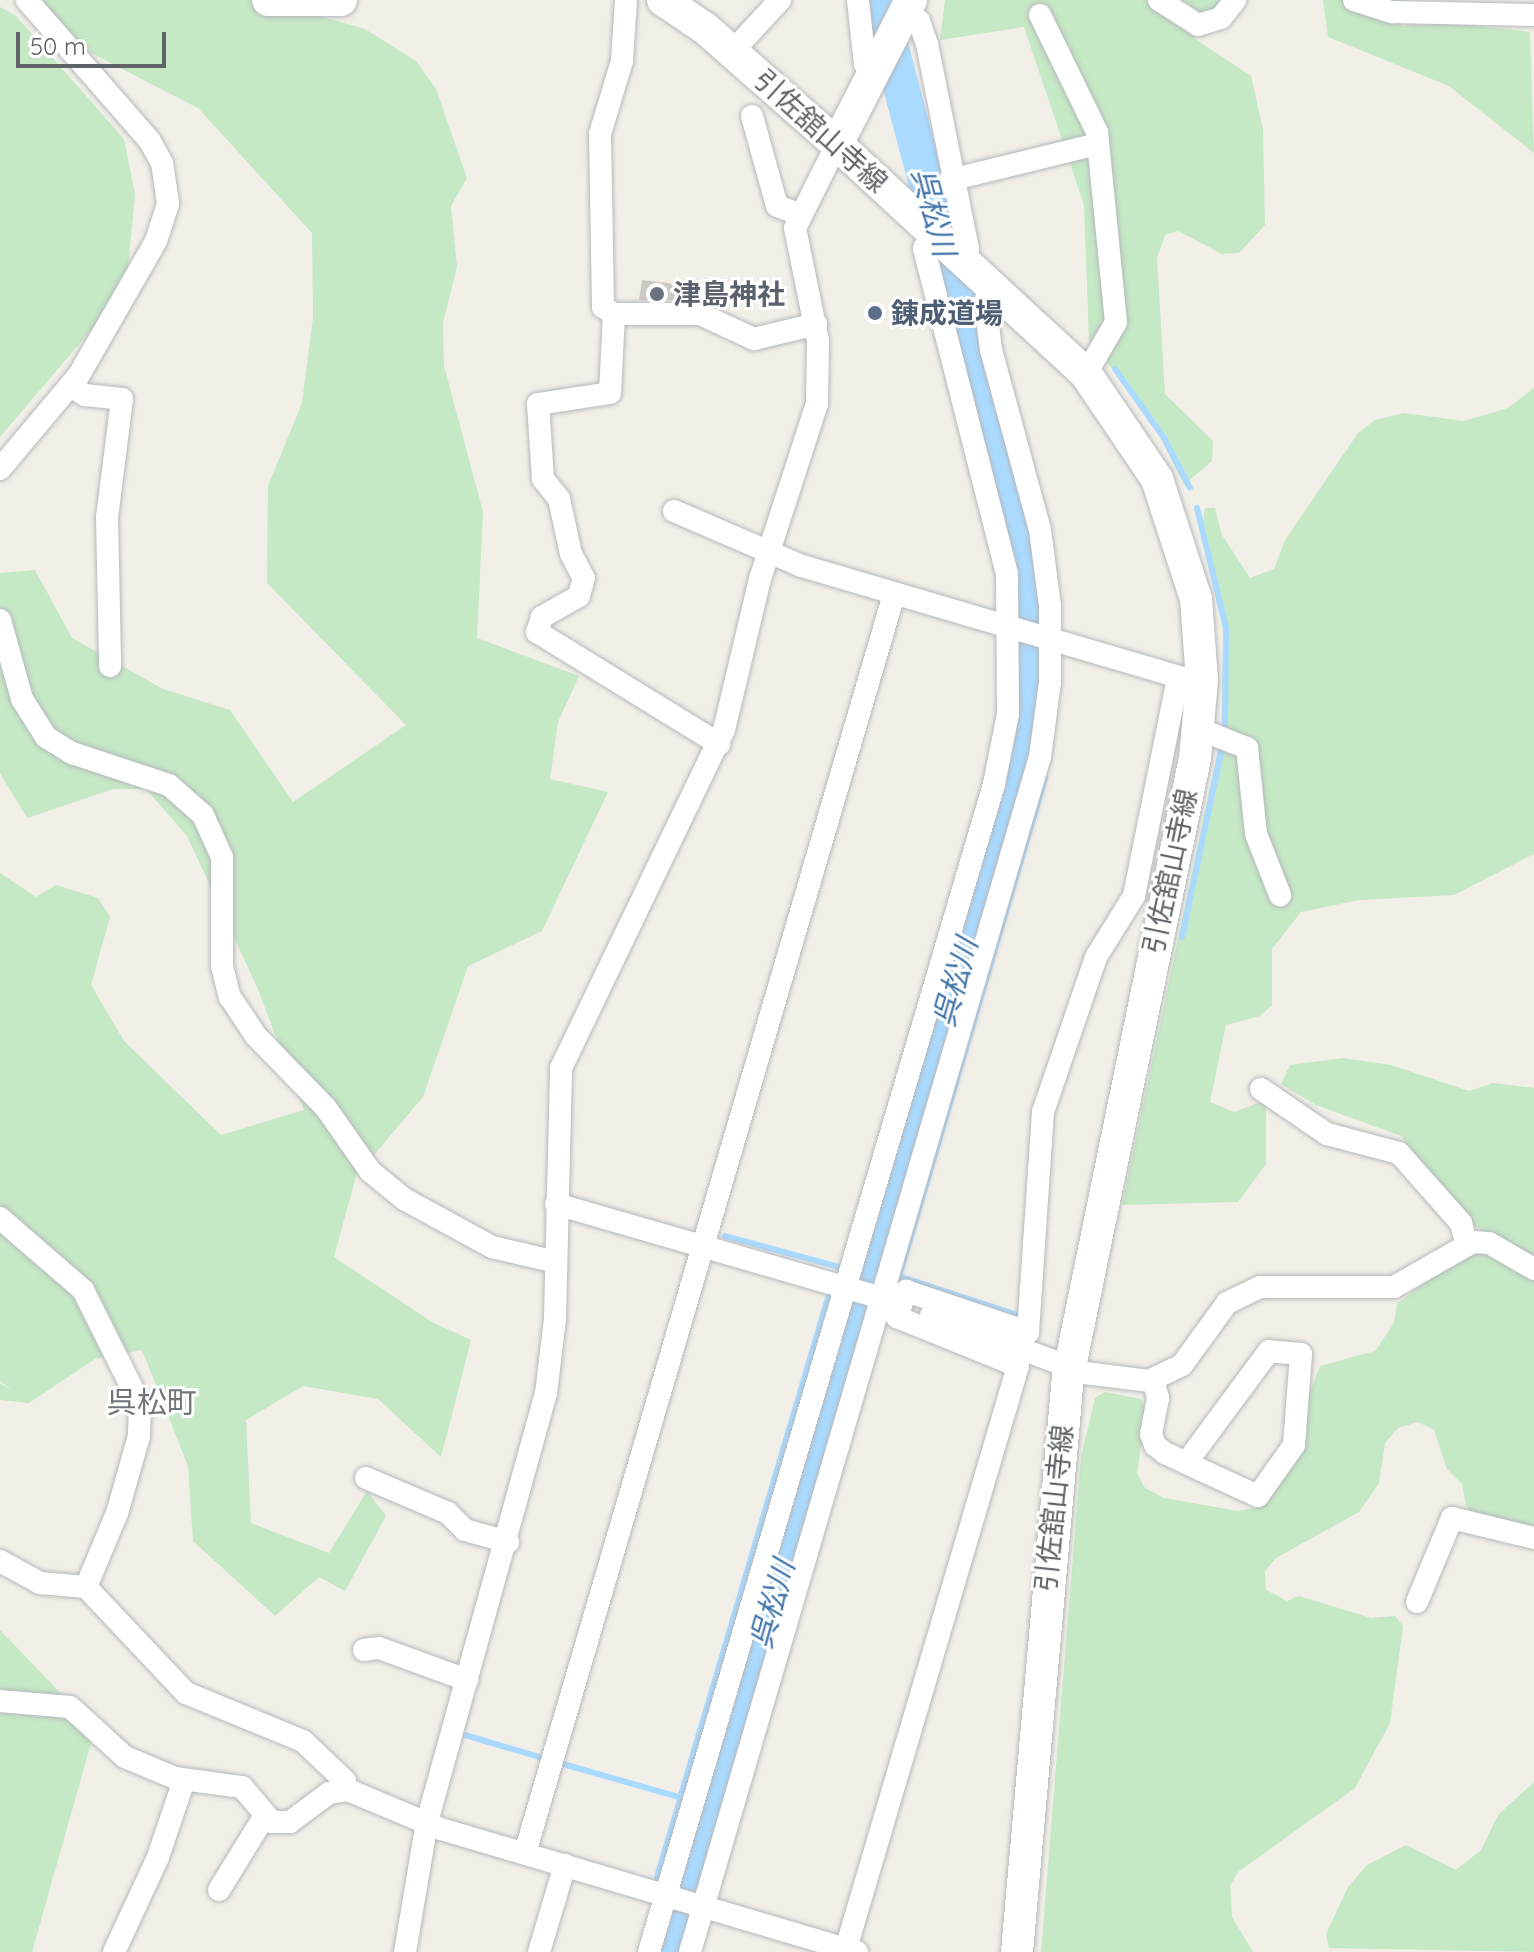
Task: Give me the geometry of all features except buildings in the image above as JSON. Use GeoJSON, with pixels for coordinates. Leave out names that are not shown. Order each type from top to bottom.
{"type":"FeatureCollection","features":[{"type":"Feature","properties":{"kind":"main road"},"geometry":{"type":"LineString","coordinates":[[268,0],[341,0]]}},
{"type":"Feature","properties":{"kind":"main road","name":"引佐舘山寺線"},"geometry":{"type":"LineString","coordinates":[[663,0],[732,52],[837,144],[928,233],[964,258],[1086,374],[1125,424],[1170,507],[1196,599],[1190,679],[1199,729],[1070,1367],[1050,1531],[1017,1952]]}},
{"type":"Feature","properties":{"kind":"main road"},"geometry":{"type":"LineString","coordinates":[[837,144],[878,71],[906,11]]}},
{"type":"Feature","properties":{"kind":"street"},"geometry":{"type":"LineString","coordinates":[[0,469],[71,386],[156,241],[168,189],[149,140],[27,0]]}},
{"type":"Feature","properties":{"kind":"street"},"geometry":{"type":"LineString","coordinates":[[626,0],[622,61],[600,134],[599,293],[603,307],[614,314],[700,314],[754,339],[816,324]]}},
{"type":"Feature","properties":{"kind":"street"},"geometry":{"type":"LineString","coordinates":[[732,52],[780,0]]}},
{"type":"Feature","properties":{"kind":"street"},"geometry":{"type":"LineString","coordinates":[[858,0],[865,64],[878,71]]}},
{"type":"Feature","properties":{"kind":"street"},"geometry":{"type":"LineString","coordinates":[[1159,0],[1198,25],[1221,18],[1235,0]]}},
{"type":"Feature","properties":{"kind":"street"},"geometry":{"type":"LineString","coordinates":[[1354,0],[1392,12],[1534,15]]}},
{"type":"Feature","properties":{"kind":"street"},"geometry":{"type":"LineString","coordinates":[[906,11],[919,21],[927,44],[964,258]]}},
{"type":"Feature","properties":{"kind":"street"},"geometry":{"type":"LineString","coordinates":[[1040,15],[1091,111],[1098,144],[1116,322],[1086,374]]}},
{"type":"Feature","properties":{"kind":"street"},"geometry":{"type":"LineString","coordinates":[[752,116],[770,145],[777,206],[799,214]]}},
{"type":"Feature","properties":{"kind":"street"},"geometry":{"type":"LineString","coordinates":[[405,1952],[427,1822],[508,1542],[549,1381],[556,1262],[557,1098],[565,1054],[719,744],[770,552],[817,404],[816,324],[795,243],[799,214],[837,144]]}},
{"type":"Feature","properties":{"kind":"street"},"geometry":{"type":"LineString","coordinates":[[950,180],[1098,144]]}},
{"type":"Feature","properties":{"kind":"street"},"geometry":{"type":"LineString","coordinates":[[649,1952],[848,1287],[994,784],[1008,714],[1015,631],[1002,539],[928,233]]}},
{"type":"Feature","properties":{"kind":"street"},"geometry":{"type":"LineString","coordinates":[[690,1952],[701,1906],[888,1299],[1031,794],[1046,719],[1048,641],[1040,530],[991,350],[985,301],[996,289]]}},
{"type":"Feature","properties":{"kind":"street"},"geometry":{"type":"LineString","coordinates":[[614,314],[610,393],[538,404],[543,479],[557,494],[571,554],[584,578],[579,596],[542,617],[537,632],[719,744]]}},
{"type":"Feature","properties":{"kind":"street"},"geometry":{"type":"LineString","coordinates":[[71,386],[85,395],[122,399],[107,517],[110,666]]}},
{"type":"Feature","properties":{"kind":"street"},"geometry":{"type":"LineString","coordinates":[[674,511],[770,552],[894,594],[1048,641],[1190,679],[1134,896],[1096,957],[1043,1112],[1028,1332],[906,1291],[888,1299]]}},
{"type":"Feature","properties":{"kind":"street"},"geometry":{"type":"LineString","coordinates":[[525,1853],[894,594]]}},
{"type":"Feature","properties":{"kind":"street"},"geometry":{"type":"LineString","coordinates":[[0,620],[22,699],[46,737],[72,753],[169,785],[203,815],[224,872],[221,950],[230,997],[256,1036],[320,1101],[370,1171],[404,1199],[492,1247],[556,1262]]}},
{"type":"Feature","properties":{"kind":"street"},"geometry":{"type":"LineString","coordinates":[[1199,729],[1236,738],[1247,748],[1253,818],[1280,895]]}},
{"type":"Feature","properties":{"kind":"street"},"geometry":{"type":"LineString","coordinates":[[1261,1089],[1327,1134],[1399,1153],[1461,1223],[1466,1243]]}},
{"type":"Feature","properties":{"kind":"street"},"geometry":{"type":"LineString","coordinates":[[556,1204],[888,1299],[1070,1367],[1153,1380],[1182,1365],[1242,1292],[1260,1287],[1394,1287],[1466,1243],[1489,1243],[1534,1269]]}},
{"type":"Feature","properties":{"kind":"street"},"geometry":{"type":"LineString","coordinates":[[0,1218],[83,1290],[140,1404],[142,1425],[117,1513],[86,1587]]}},
{"type":"Feature","properties":{"kind":"street"},"geometry":{"type":"LineString","coordinates":[[0,1701],[70,1707],[125,1757],[184,1780],[242,1787],[264,1817],[290,1822],[321,1797],[345,1790],[427,1822],[849,1951],[1018,1366],[897,1317],[888,1299]]}},
{"type":"Feature","properties":{"kind":"street"},"geometry":{"type":"LineString","coordinates":[[1153,1380],[1158,1398],[1151,1434],[1155,1445],[1186,1463],[1258,1496],[1294,1445],[1301,1354],[1269,1351],[1186,1463]]}},
{"type":"Feature","properties":{"kind":"street"},"geometry":{"type":"LineString","coordinates":[[366,1478],[448,1513],[465,1530],[508,1542]]}},
{"type":"Feature","properties":{"kind":"street"},"geometry":{"type":"LineString","coordinates":[[1417,1602],[1452,1518],[1534,1538]]}},
{"type":"Feature","properties":{"kind":"street"},"geometry":{"type":"LineString","coordinates":[[0,1561],[40,1583],[86,1587],[186,1693],[303,1741],[345,1781],[345,1790]]}},
{"type":"Feature","properties":{"kind":"street"},"geometry":{"type":"LineString","coordinates":[[364,1650],[379,1648],[467,1680]]}},
{"type":"Feature","properties":{"kind":"street"},"geometry":{"type":"LineString","coordinates":[[114,1952],[158,1857],[184,1780]]}},
{"type":"Feature","properties":{"kind":"street"},"geometry":{"type":"LineString","coordinates":[[219,1890],[264,1817]]}},
{"type":"Feature","properties":{"kind":"street"},"geometry":{"type":"LineString","coordinates":[[539,1952],[565,1865]]}},
{"type":"Feature","properties":{"kind":"green space"},"geometry":{"type":"Polygon","coordinates":[[[41,0],[264,0],[365,29],[416,61],[436,89],[467,178],[451,206],[457,267],[443,322],[444,366],[483,512],[477,638],[579,676],[558,722],[550,779],[608,792],[542,931],[468,966],[423,1097],[356,1176],[334,1257],[432,1322],[471,1340],[441,1457],[378,1399],[303,1386],[246,1420],[251,1523],[329,1553],[367,1491],[386,1516],[345,1591],[319,1577],[275,1616],[193,1541],[188,1466],[142,1350],[95,1359],[29,1403],[0,1400],[0,1383],[14,1392],[0,1381],[0,873],[36,897],[56,885],[98,898],[110,917],[91,985],[124,1041],[221,1135],[304,1110],[257,987],[187,836],[146,789],[113,789],[27,818],[0,773],[0,573],[35,570],[72,638],[163,689],[230,710],[293,802],[406,725],[267,583],[268,486],[302,403],[313,317],[312,233],[198,108],[87,51],[41,0]]]}},
{"type":"Feature","properties":{"kind":"green space"},"geometry":{"type":"Polygon","coordinates":[[[945,0],[1230,0],[1208,16],[1195,39],[1251,76],[1263,130],[1265,225],[1239,253],[1222,254],[1178,231],[1165,235],[1157,258],[1165,394],[1213,441],[1212,461],[1184,485],[1148,413],[1089,340],[1084,205],[1024,27],[940,40],[945,0]]]}},
{"type":"Feature","properties":{"kind":"green space"},"geometry":{"type":"Polygon","coordinates":[[[1323,0],[1410,0],[1401,26],[1451,23],[1530,32],[1534,153],[1449,86],[1328,37],[1323,0]]]}},
{"type":"Feature","properties":{"kind":"green space"},"geometry":{"type":"Polygon","coordinates":[[[0,7],[15,15],[124,139],[135,195],[126,289],[0,437],[0,7]]]}},
{"type":"Feature","properties":{"kind":"green space"},"geometry":{"type":"Polygon","coordinates":[[[1534,388],[1534,854],[1454,895],[1359,900],[1301,912],[1272,949],[1272,1005],[1260,1016],[1226,1025],[1210,1102],[1234,1112],[1266,1100],[1266,1164],[1238,1202],[1122,1205],[1221,735],[1224,623],[1201,531],[1205,508],[1215,508],[1222,535],[1250,578],[1274,569],[1285,540],[1358,433],[1375,420],[1404,413],[1464,421],[1508,408],[1534,388]]]}},
{"type":"Feature","properties":{"kind":"green space"},"geometry":{"type":"Polygon","coordinates":[[[1343,1058],[1391,1065],[1469,1091],[1493,1083],[1534,1088],[1534,1263],[1455,1214],[1401,1136],[1316,1105],[1281,1084],[1290,1065],[1343,1058]]]}},
{"type":"Feature","properties":{"kind":"green space"},"geometry":{"type":"Polygon","coordinates":[[[1479,1251],[1534,1280],[1534,1531],[1477,1518],[1466,1506],[1462,1484],[1447,1469],[1434,1430],[1418,1422],[1398,1428],[1385,1443],[1379,1483],[1359,1512],[1276,1558],[1265,1571],[1266,1590],[1287,1601],[1299,1596],[1371,1618],[1395,1616],[1403,1626],[1390,1723],[1355,1788],[1238,1872],[1230,1886],[1232,1917],[1253,1952],[1041,1952],[1081,1457],[1095,1398],[1105,1392],[1141,1399],[1146,1411],[1137,1473],[1145,1488],[1164,1498],[1238,1511],[1255,1508],[1270,1497],[1320,1366],[1375,1351],[1394,1323],[1397,1304],[1449,1264],[1479,1251]]]}},
{"type":"Feature","properties":{"kind":"green space"},"geometry":{"type":"Polygon","coordinates":[[[0,1630],[95,1729],[32,1952],[0,1952],[0,1630]]]}},
{"type":"Feature","properties":{"kind":"green space"},"geometry":{"type":"Polygon","coordinates":[[[1534,1782],[1534,1952],[1329,1948],[1326,1934],[1348,1887],[1367,1865],[1406,1845],[1456,1870],[1481,1850],[1498,1815],[1534,1782]]]}},
{"type":"Feature","properties":{"kind":"waterway","name":"呉松川"},"geometry":{"type":"LineString","coordinates":[[669,1952],[1012,789],[1027,717],[1031,607],[1020,535],[878,0]]}},
{"type":"Feature","properties":{"kind":"waterway"},"geometry":{"type":"LineString","coordinates":[[1115,369],[1164,438],[1190,488]]}},
{"type":"Feature","properties":{"kind":"waterway"},"geometry":{"type":"LineString","coordinates":[[1197,508],[1226,628],[1225,727]]}},
{"type":"Feature","properties":{"kind":"waterway"},"geometry":{"type":"LineString","coordinates":[[1182,937],[1223,742]]}},
{"type":"Feature","properties":{"kind":"waterway"},"geometry":{"type":"LineString","coordinates":[[899,1277],[1045,778]]}},
{"type":"Feature","properties":{"kind":"waterway"},"geometry":{"type":"LineString","coordinates":[[725,1236],[839,1267]]}},
{"type":"Feature","properties":{"kind":"waterway"},"geometry":{"type":"LineString","coordinates":[[871,1268],[884,1272]]}},
{"type":"Feature","properties":{"kind":"waterway"},"geometry":{"type":"LineString","coordinates":[[856,1272],[869,1275]]}},
{"type":"Feature","properties":{"kind":"waterway"},"geometry":{"type":"LineString","coordinates":[[898,1276],[1017,1315]]}},
{"type":"Feature","properties":{"kind":"waterway"},"geometry":{"type":"LineString","coordinates":[[681,1795],[830,1291]]}},
{"type":"Feature","properties":{"kind":"waterway"},"geometry":{"type":"LineString","coordinates":[[465,1735],[546,1759]]}},
{"type":"Feature","properties":{"kind":"waterway"},"geometry":{"type":"LineString","coordinates":[[563,1764],[679,1797]]}},
{"type":"Feature","properties":{"kind":"waterway"},"geometry":{"type":"LineString","coordinates":[[657,1877],[680,1800]]}},
{"type":"Feature","properties":{"kind":"waterway"},"geometry":{"type":"LineString","coordinates":[[701,1803],[712,1807]]}},
{"type":"Feature","properties":{"kind":"place","name":"津島神社"},"geometry":{"type":"Point","coordinates":[657,294]}},
{"type":"Feature","properties":{"kind":"place","name":"錬成道場"},"geometry":{"type":"Point","coordinates":[875,313]}},
{"type":"Feature","properties":{"kind":"district","name":"呉松町"},"geometry":{"type":"Point","coordinates":[152,1402]}}]}
